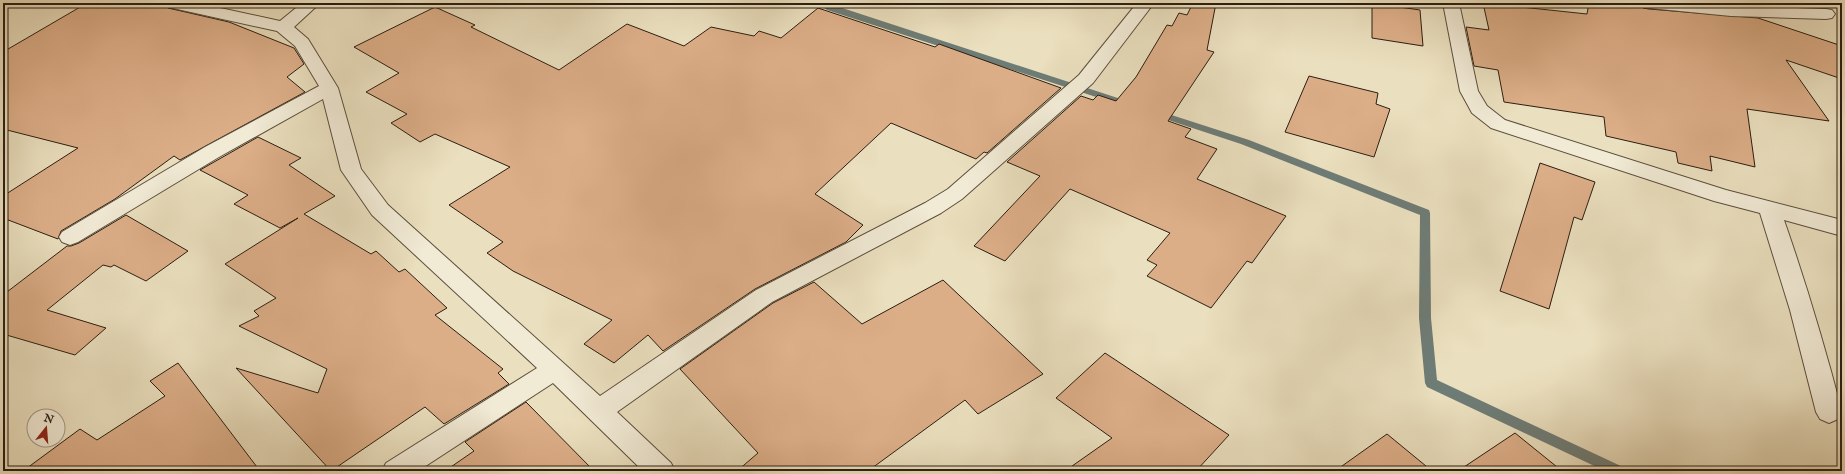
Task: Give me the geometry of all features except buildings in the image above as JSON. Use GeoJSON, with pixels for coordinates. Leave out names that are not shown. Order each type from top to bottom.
{"type":"FeatureCollection","features":[{"type":"Feature","properties":{"kind":"street"},"geometry":{"type":"LineString","coordinates":[[174,3],[282,27],[302,43],[329,88],[350,170],[380,210],[555,369],[660,471]]}},
{"type":"Feature","properties":{"kind":"street"},"geometry":{"type":"LineString","coordinates":[[282,27],[312,3]]}},
{"type":"Feature","properties":{"kind":"street"},"geometry":{"type":"LineString","coordinates":[[598,411],[764,296],[933,208],[955,194],[1086,79],[1146,3]]}},
{"type":"Feature","properties":{"kind":"street"},"geometry":{"type":"LineString","coordinates":[[1451,3],[1469,91],[1479,109],[1498,124],[1769,209],[1842,228]]}},
{"type":"Feature","properties":{"kind":"street"},"geometry":{"type":"LineString","coordinates":[[1649,3],[1731,11],[1834,16]]}},
{"type":"Feature","properties":{"kind":"street"},"geometry":{"type":"LineString","coordinates":[[1796,3],[1834,16]]}},
{"type":"Feature","properties":{"kind":"street"},"geometry":{"type":"LineString","coordinates":[[70,237],[212,152],[329,88]]}},
{"type":"Feature","properties":{"kind":"street"},"geometry":{"type":"LineString","coordinates":[[1769,209],[1789,265],[1818,366],[1829,412]]}},
{"type":"Feature","properties":{"kind":"street"},"geometry":{"type":"LineString","coordinates":[[396,471],[555,369]]}},
{"type":"Feature","properties":{"kind":"waterway"},"geometry":{"type":"LineString","coordinates":[[821,3],[830,8],[1130,105]]}},
{"type":"Feature","properties":{"kind":"waterway"},"geometry":{"type":"LineString","coordinates":[[1156,113],[1245,142],[1425,213],[1425,318],[1431,383],[1618,471]]}}]}
